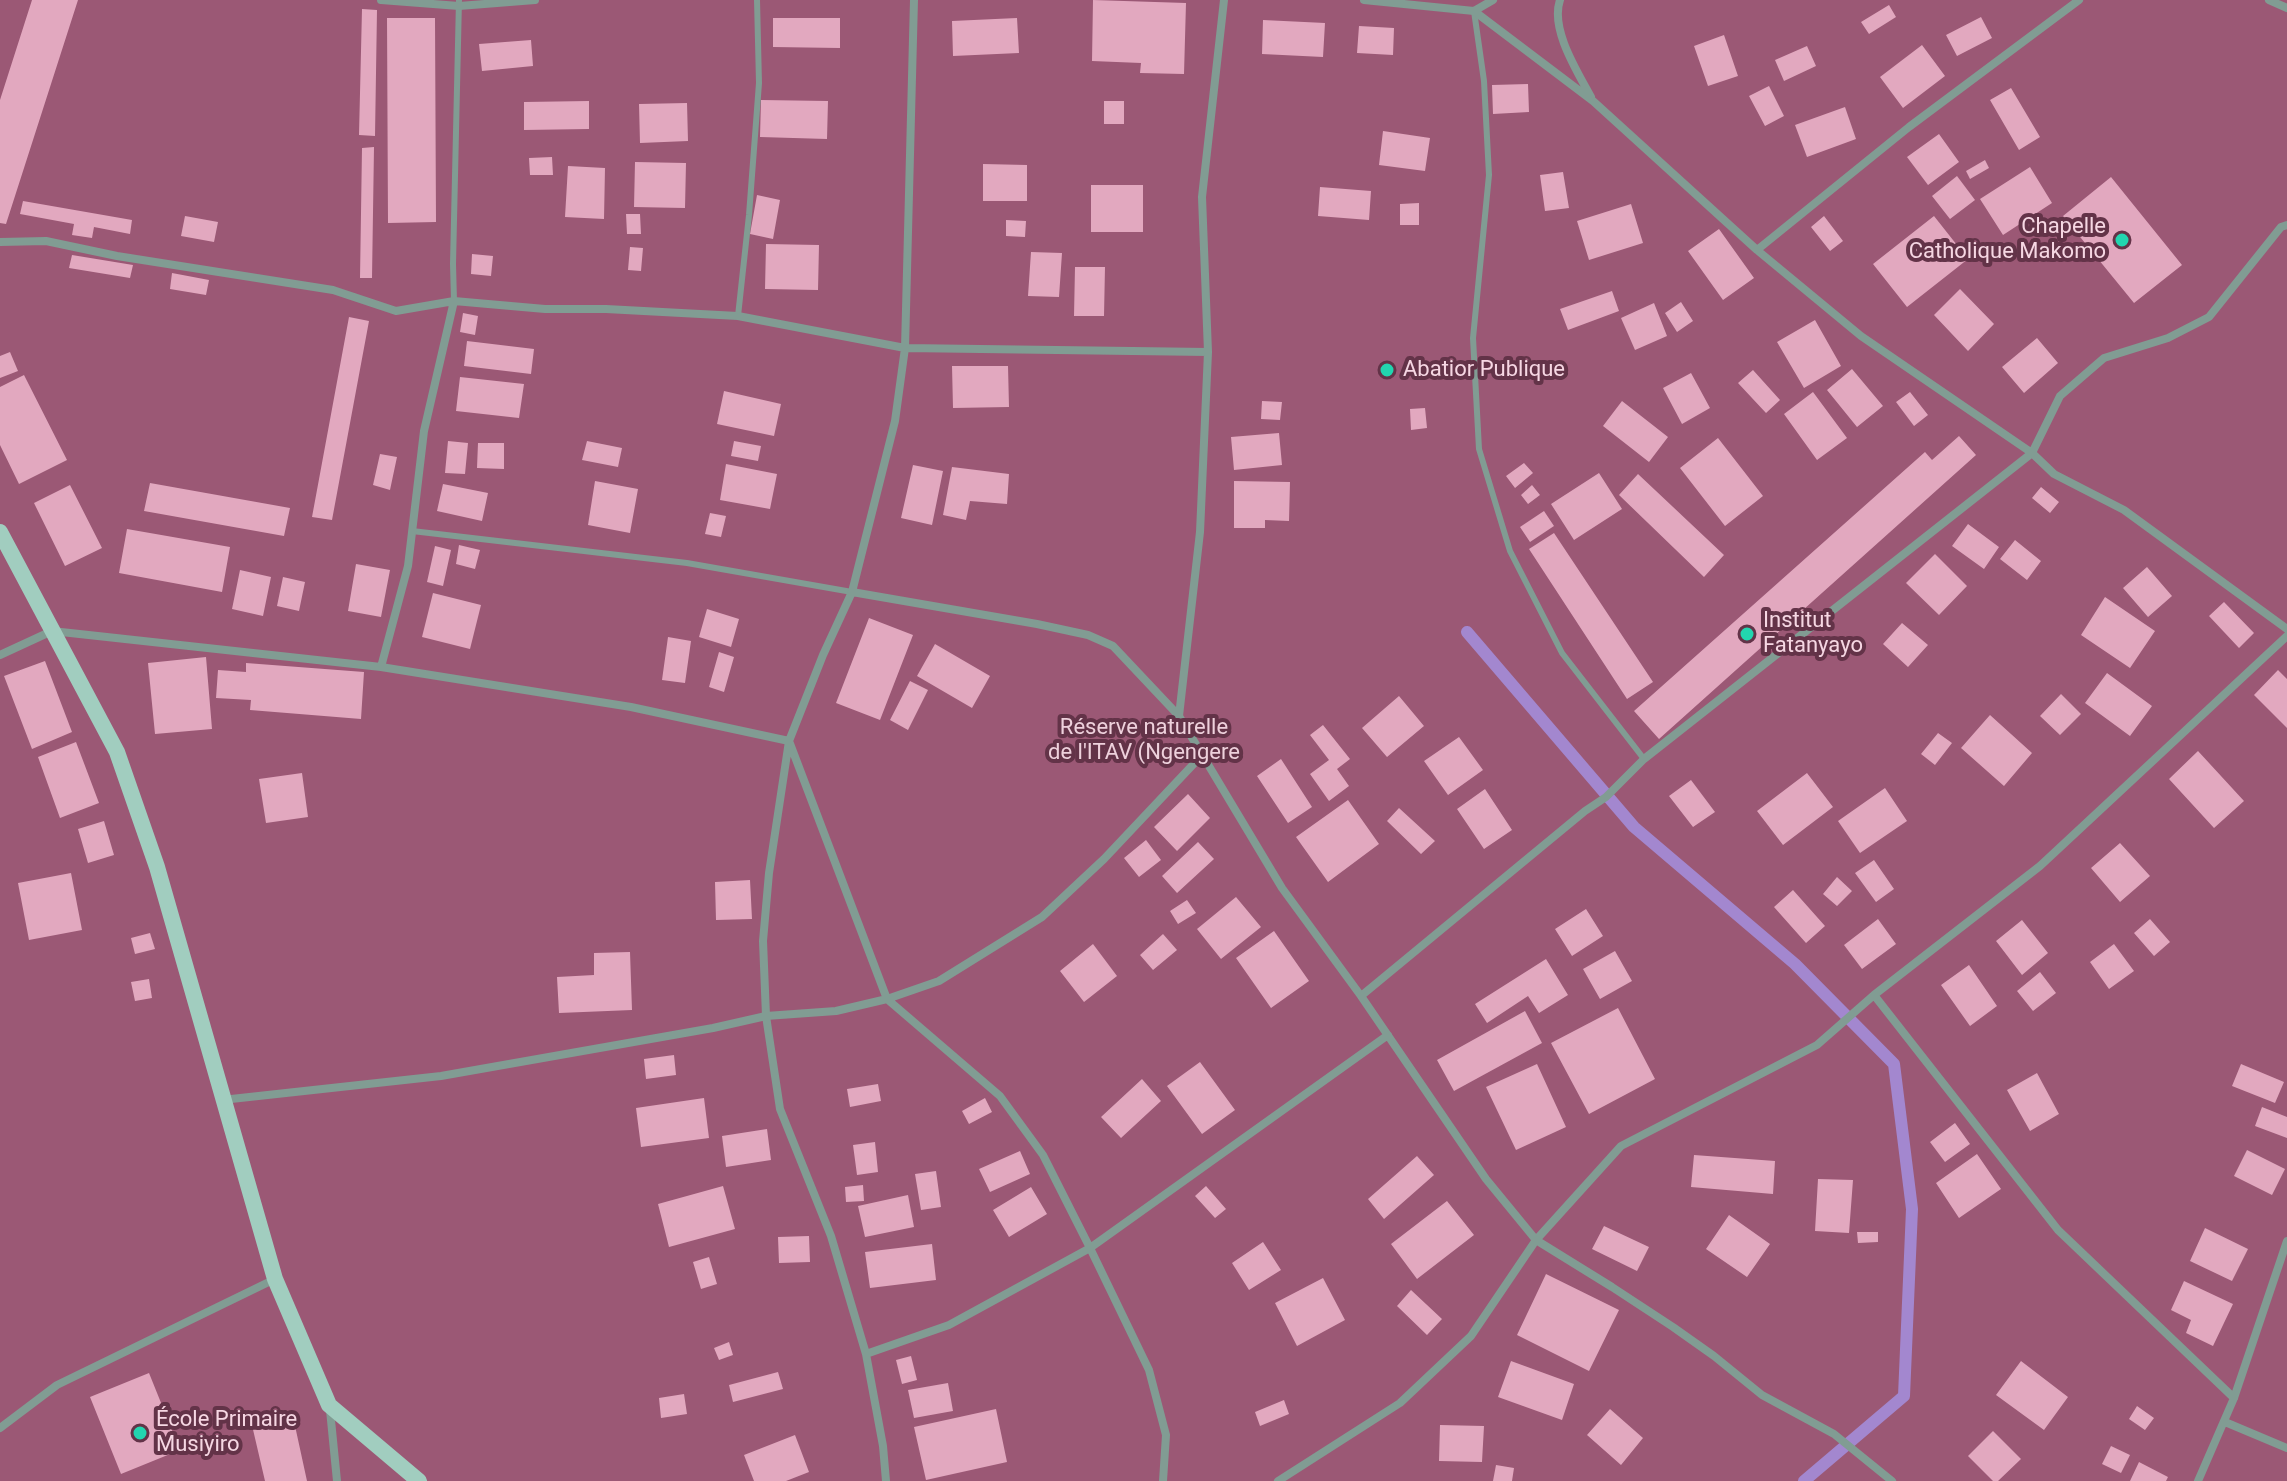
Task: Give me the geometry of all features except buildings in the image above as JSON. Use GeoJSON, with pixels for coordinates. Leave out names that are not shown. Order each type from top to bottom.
{"type":"FeatureCollection","features":[{"type":"Feature","properties":{"kind":"street"},"geometry":{"type":"LineString","coordinates":[[381,0],[459,3],[535,0]]}},
{"type":"Feature","properties":{"kind":"street"},"geometry":{"type":"LineString","coordinates":[[886,1481],[883,1446],[866,1354],[831,1236],[780,1109],[766,1016],[763,941],[769,873],[789,741],[852,592],[895,421],[905,348],[914,0]]}},
{"type":"Feature","properties":{"kind":"street"},"geometry":{"type":"LineString","coordinates":[[1179,716],[1200,532],[1208,352],[1202,197],[1224,0]]}},
{"type":"Feature","properties":{"kind":"street"},"geometry":{"type":"LineString","coordinates":[[1364,0],[1474,11],[1593,101],[1757,250],[1861,336],[2032,453],[2054,474],[2124,510],[2287,629]]}},
{"type":"Feature","properties":{"kind":"street"},"geometry":{"type":"LineString","coordinates":[[1474,11],[1493,0]]}},
{"type":"Feature","properties":{"kind":"street"},"geometry":{"type":"LineString","coordinates":[[1560,0],[1557,10],[1565,46],[1593,101]]}},
{"type":"Feature","properties":{"kind":"street"},"geometry":{"type":"LineString","coordinates":[[1757,250],[1909,127],[2079,0]]}},
{"type":"Feature","properties":{"kind":"street"},"geometry":{"type":"LineString","coordinates":[[2269,0],[2287,8]]}},
{"type":"Feature","properties":{"kind":"street"},"geometry":{"type":"LineString","coordinates":[[1361,996],[1606,797],[1644,759],[2032,453],[2060,396],[2104,358],[2168,338],[2209,317],[2241,274],[2281,227],[2287,225]]}},
{"type":"Feature","properties":{"kind":"street"},"geometry":{"type":"LineString","coordinates":[[0,242],[46,241],[117,256],[333,290],[396,311],[454,301],[545,309],[738,316],[905,348],[1208,352]]}},
{"type":"Feature","properties":{"kind":"street"},"geometry":{"type":"LineString","coordinates":[[381,667],[408,566],[424,431],[454,301]]}},
{"type":"Feature","properties":{"kind":"street"},"geometry":{"type":"LineString","coordinates":[[0,532],[117,752],[157,867],[275,1279],[329,1405],[337,1481]]}},
{"type":"Feature","properties":{"kind":"street"},"geometry":{"type":"LineString","coordinates":[[852,592],[1037,624],[1088,635],[1113,646],[1179,716],[1282,888],[1361,996],[1486,1179],[1536,1240],[1673,1327],[1762,1395],[1834,1434],[1892,1481]]}},
{"type":"Feature","properties":{"kind":"street"},"geometry":{"type":"LineString","coordinates":[[0,655],[52,631],[381,667],[631,707],[789,741]]}},
{"type":"Feature","properties":{"kind":"street"},"geometry":{"type":"LineString","coordinates":[[1278,1481],[1400,1403],[1471,1336],[1536,1240],[1621,1146],[1817,1045],[1874,995],[2040,866],[2287,636]]}},
{"type":"Feature","properties":{"kind":"street"},"geometry":{"type":"LineString","coordinates":[[789,741],[887,999],[1000,1096],[1043,1155],[1149,1370],[1166,1435],[1163,1481]]}},
{"type":"Feature","properties":{"kind":"street"},"geometry":{"type":"LineString","coordinates":[[222,1100],[441,1076],[766,1016],[836,1011],[887,999],[939,981],[1042,917],[1104,859],[1203,754]]}},
{"type":"Feature","properties":{"kind":"street"},"geometry":{"type":"LineString","coordinates":[[1874,995],[2058,1230],[2234,1398]]}},
{"type":"Feature","properties":{"kind":"street"},"geometry":{"type":"LineString","coordinates":[[866,1354],[949,1325],[1090,1248],[1388,1035]]}},
{"type":"Feature","properties":{"kind":"street"},"geometry":{"type":"LineString","coordinates":[[2201,1479],[2234,1398],[2287,1241]]}},
{"type":"Feature","properties":{"kind":"street"},"geometry":{"type":"LineString","coordinates":[[0,1428],[57,1385],[275,1279]]}},
{"type":"Feature","properties":{"kind":"street"},"geometry":{"type":"LineString","coordinates":[[329,1405],[419,1481]]}},
{"type":"Feature","properties":{"kind":"street"},"geometry":{"type":"LineString","coordinates":[[2225,1422],[2287,1448]]}},
{"type":"Feature","properties":{"kind":"lane"},"geometry":{"type":"LineString","coordinates":[[738,316],[759,83],[757,0]]}},
{"type":"Feature","properties":{"kind":"lane"},"geometry":{"type":"LineString","coordinates":[[454,301],[459,3]]}},
{"type":"Feature","properties":{"kind":"lane"},"geometry":{"type":"LineString","coordinates":[[1474,11],[1484,81],[1489,175],[1473,338],[1479,449],[1510,551],[1562,653],[1644,759]]}},
{"type":"Feature","properties":{"kind":"lane"},"geometry":{"type":"LineString","coordinates":[[412,531],[687,563],[852,592]]}},
{"type":"Feature","properties":{"kind":"green space","name":"Réserve naturelle de l'ITAV (Ngengere"},"geometry":{"type":"Polygon","coordinates":[[[0,0],[2287,0],[2287,1481],[0,1481],[0,0]]]}},
{"type":"Feature","properties":{"kind":"waterway"},"geometry":{"type":"LineString","coordinates":[[1467,632],[1634,827],[1795,964],[1894,1064],[1912,1209],[1904,1396],[1804,1481]]}},
{"type":"Feature","properties":{"kind":"place","name":"Chapelle Catholique Makomo"},"geometry":{"type":"Point","coordinates":[2122,240]}},
{"type":"Feature","properties":{"kind":"place","name":"Abatior Publique"},"geometry":{"type":"Point","coordinates":[1387,370]}},
{"type":"Feature","properties":{"kind":"place","name":"Institut Fatanyayo"},"geometry":{"type":"Point","coordinates":[1747,634]}},
{"type":"Feature","properties":{"kind":"place","name":"École Primaire Musiyiro"},"geometry":{"type":"Point","coordinates":[140,1433]}}]}
